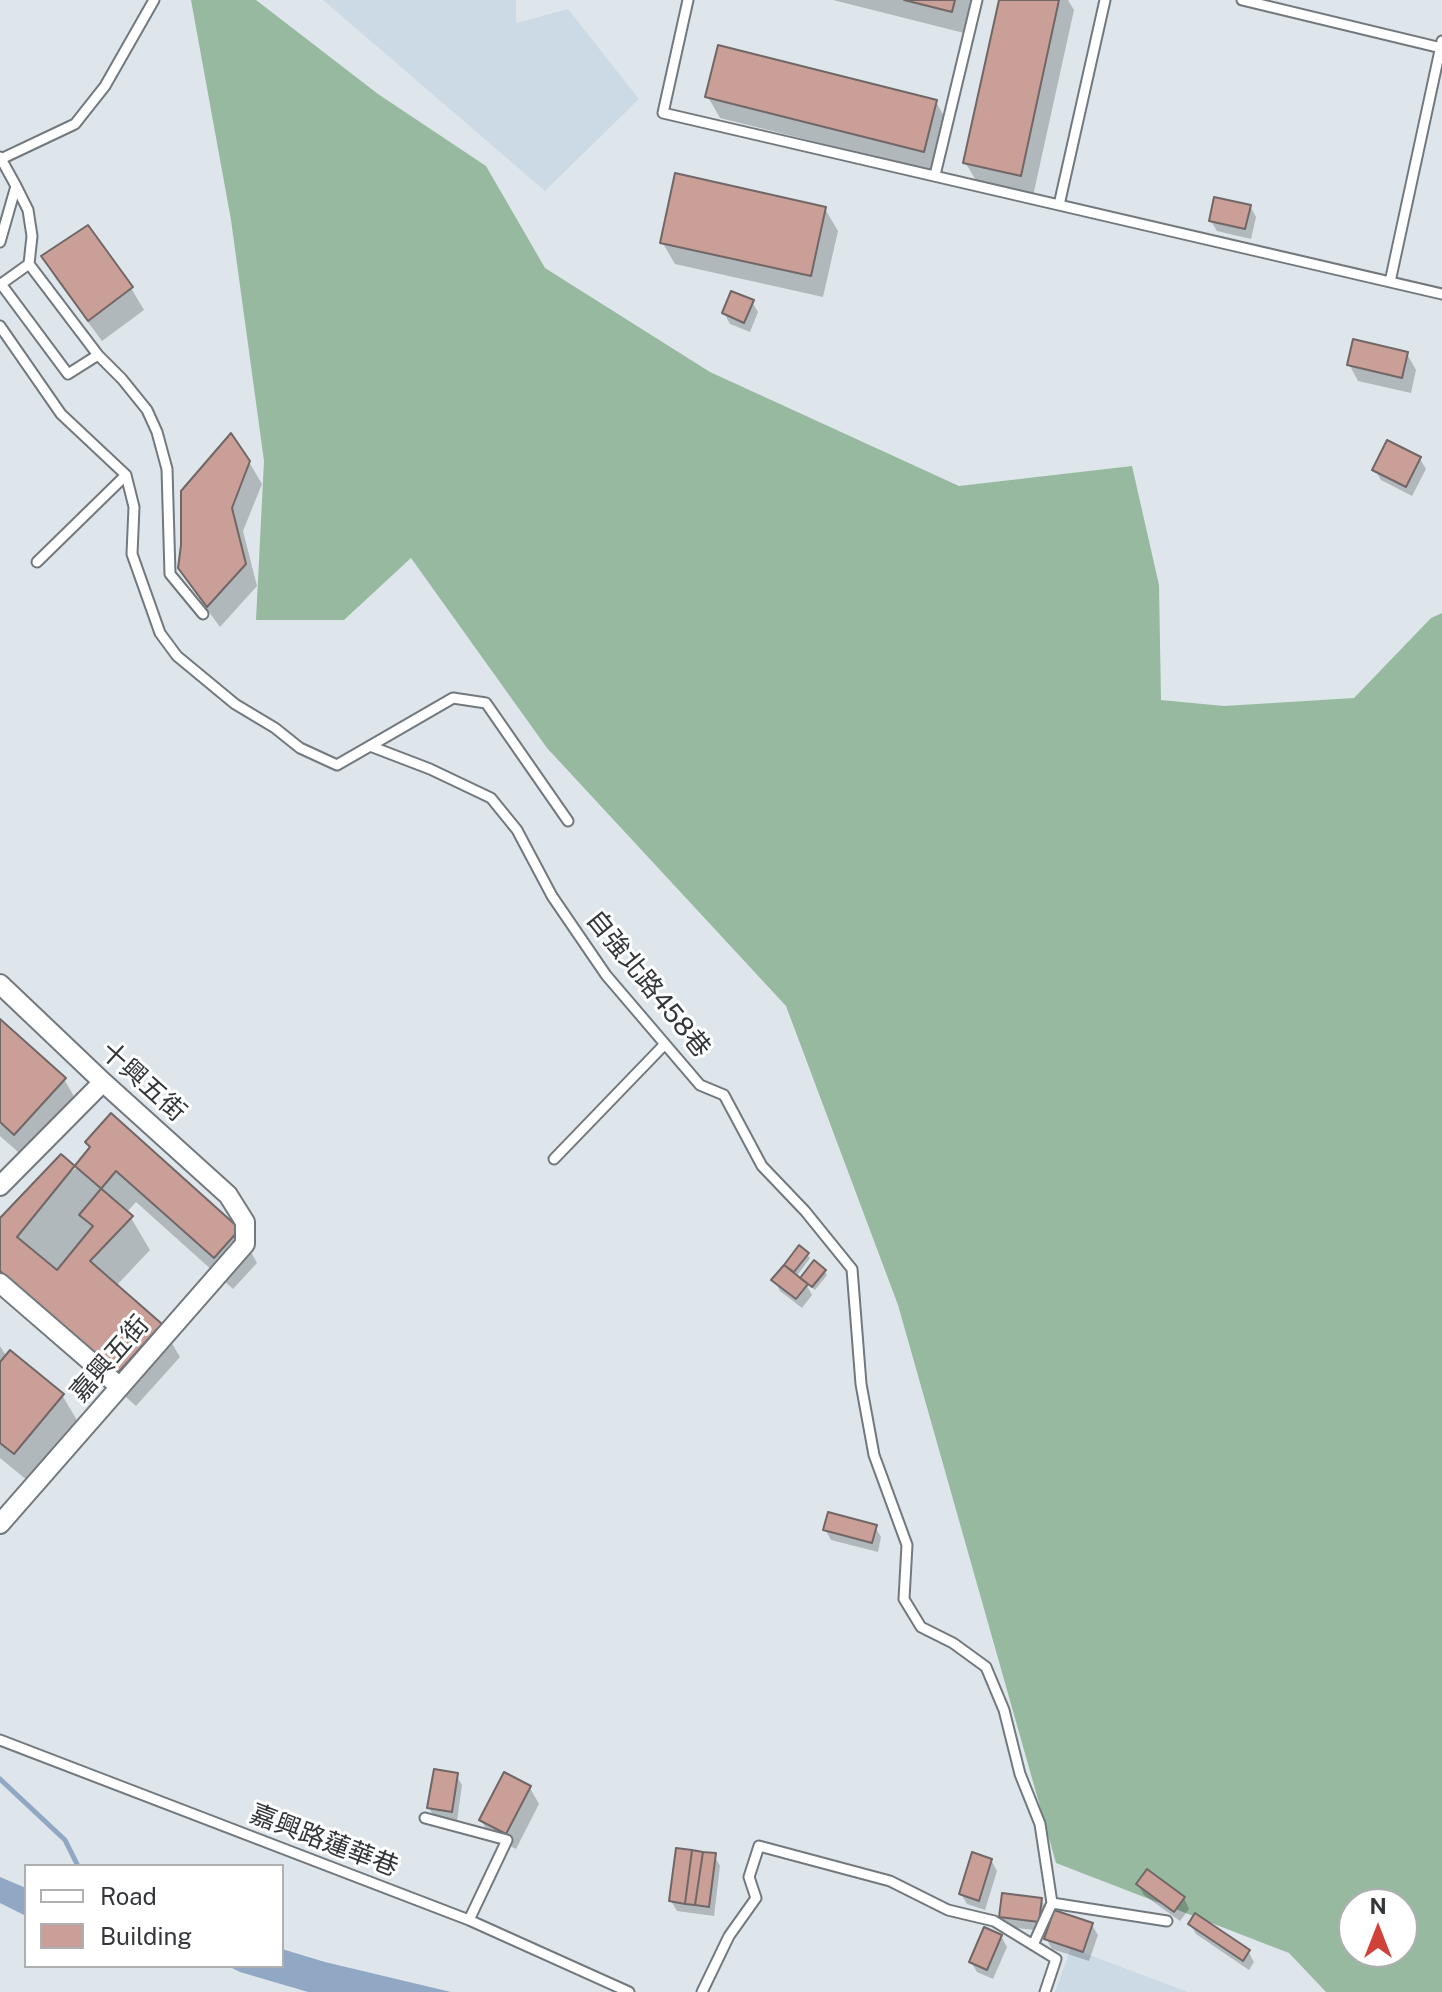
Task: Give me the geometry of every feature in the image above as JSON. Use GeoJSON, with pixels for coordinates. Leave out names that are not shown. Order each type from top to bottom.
{"type":"FeatureCollection","features":[{"type":"Feature","properties":{"kind":"street","name":"十興五街"},"geometry":{"type":"LineString","coordinates":[[0,984],[228,1195],[245,1222]]}},
{"type":"Feature","properties":{"kind":"street"},"geometry":{"type":"LineString","coordinates":[[0,1186],[103,1082]]}},
{"type":"Feature","properties":{"kind":"street","name":"嘉興五街"},"geometry":{"type":"LineString","coordinates":[[0,1524],[245,1244],[245,1222]]}},
{"type":"Feature","properties":{"kind":"street"},"geometry":{"type":"LineString","coordinates":[[0,1283],[120,1387]]}},
{"type":"Feature","properties":{"kind":"lane"},"geometry":{"type":"LineString","coordinates":[[154,0],[105,86],[75,124],[0,158],[28,210],[32,236],[29,264],[98,355],[147,410],[157,432],[167,469],[170,574],[203,614]]}},
{"type":"Feature","properties":{"kind":"lane"},"geometry":{"type":"LineString","coordinates":[[688,0],[663,113],[1442,294]]}},
{"type":"Feature","properties":{"kind":"lane"},"geometry":{"type":"LineString","coordinates":[[935,175],[977,0]]}},
{"type":"Feature","properties":{"kind":"lane"},"geometry":{"type":"LineString","coordinates":[[1059,205],[1105,0]]}},
{"type":"Feature","properties":{"kind":"lane"},"geometry":{"type":"LineString","coordinates":[[1242,0],[1441,44],[1390,282]]}},
{"type":"Feature","properties":{"kind":"lane"},"geometry":{"type":"LineString","coordinates":[[0,242],[16,186]]}},
{"type":"Feature","properties":{"kind":"lane"},"geometry":{"type":"LineString","coordinates":[[29,264],[1,284],[68,374],[98,355]]}},
{"type":"Feature","properties":{"kind":"lane"},"geometry":{"type":"LineString","coordinates":[[0,326],[61,414],[126,475],[134,507],[132,554],[160,633],[177,656],[235,704],[275,728],[300,748],[337,765],[453,698],[486,703],[568,821]]}},
{"type":"Feature","properties":{"kind":"lane"},"geometry":{"type":"LineString","coordinates":[[37,562],[126,475]]}},
{"type":"Feature","properties":{"kind":"lane","name":"自強北路458巷"},"geometry":{"type":"LineString","coordinates":[[370,746],[430,769],[491,798],[517,830],[552,896],[606,975],[700,1085],[724,1095],[762,1166],[805,1211],[852,1269],[861,1384],[874,1455],[907,1545],[904,1599],[921,1627],[953,1643],[986,1667],[1004,1710],[1020,1774],[1040,1824],[1052,1903]]}},
{"type":"Feature","properties":{"kind":"lane"},"geometry":{"type":"LineString","coordinates":[[554,1159],[665,1044]]}},
{"type":"Feature","properties":{"kind":"lane","name":"嘉興路蓮華巷"},"geometry":{"type":"LineString","coordinates":[[0,1740],[469,1920],[629,1992]]}},
{"type":"Feature","properties":{"kind":"lane"},"geometry":{"type":"LineString","coordinates":[[425,1818],[507,1840],[469,1920]]}},
{"type":"Feature","properties":{"kind":"lane"},"geometry":{"type":"LineString","coordinates":[[702,1992],[729,1936],[756,1898],[749,1877],[759,1846],[890,1881],[948,1910],[994,1921],[1056,1959],[1045,1992]]}},
{"type":"Feature","properties":{"kind":"lane"},"geometry":{"type":"LineString","coordinates":[[1033,1945],[1052,1903],[1167,1921]]}},
{"type":"Feature","properties":{"kind":"shaded area"},"geometry":{"type":"Polygon","coordinates":[[[323,0],[516,0],[516,23],[568,9],[639,99],[545,191],[323,0]]]}},
{"type":"Feature","properties":{"kind":"shaded area"},"geometry":{"type":"Polygon","coordinates":[[[1071,1948],[1188,1992],[1055,1992],[1071,1948]]]}},
{"type":"Feature","properties":{"kind":"green space"},"geometry":{"type":"Polygon","coordinates":[[[191,0],[256,0],[378,94],[486,166],[545,268],[710,372],[959,486],[1132,466],[1159,585],[1161,700],[1224,706],[1354,698],[1431,618],[1442,613],[1442,1992],[1326,1992],[1289,1953],[1056,1863],[898,1305],[786,1006],[547,748],[411,558],[344,620],[256,620],[264,461],[231,220],[191,0]]]}},
{"type":"Feature","properties":{"kind":"water"},"geometry":{"type":"Polygon","coordinates":[[[0,1877],[24,1887],[24,1915],[0,1903],[0,1877]]]}},
{"type":"Feature","properties":{"kind":"water"},"geometry":{"type":"Polygon","coordinates":[[[284,1950],[451,1992],[308,1992],[232,1968],[284,1968],[284,1950]]]}},
{"type":"Feature","properties":{"kind":"building"},"geometry":{"type":"Polygon","coordinates":[[[904,0],[955,0],[952,12],[904,0]]]}},
{"type":"Feature","properties":{"kind":"building"},"geometry":{"type":"Polygon","coordinates":[[[999,0],[1059,0],[1021,176],[963,163],[999,0]]]}},
{"type":"Feature","properties":{"kind":"building"},"geometry":{"type":"Polygon","coordinates":[[[718,45],[937,100],[924,152],[705,97],[718,45]]]}},
{"type":"Feature","properties":{"kind":"building"},"geometry":{"type":"Polygon","coordinates":[[[675,173],[826,207],[811,276],[660,243],[675,173]]]}},
{"type":"Feature","properties":{"kind":"building"},"geometry":{"type":"Polygon","coordinates":[[[1214,197],[1251,205],[1245,229],[1209,221],[1214,197]]]}},
{"type":"Feature","properties":{"kind":"building"},"geometry":{"type":"Polygon","coordinates":[[[88,225],[133,287],[88,321],[41,256],[88,225]]]}},
{"type":"Feature","properties":{"kind":"building"},"geometry":{"type":"Polygon","coordinates":[[[731,291],[754,300],[744,323],[722,313],[731,291]]]}},
{"type":"Feature","properties":{"kind":"building"},"geometry":{"type":"Polygon","coordinates":[[[1353,339],[1408,352],[1402,378],[1347,365],[1353,339]]]}},
{"type":"Feature","properties":{"kind":"building"},"geometry":{"type":"Polygon","coordinates":[[[231,433],[250,461],[232,508],[246,564],[207,607],[178,568],[181,491],[231,433]]]}},
{"type":"Feature","properties":{"kind":"building"},"geometry":{"type":"Polygon","coordinates":[[[1387,440],[1421,457],[1406,487],[1372,470],[1387,440]]]}},
{"type":"Feature","properties":{"kind":"building"},"geometry":{"type":"Polygon","coordinates":[[[0,1019],[66,1078],[14,1135],[0,1122],[0,1019]]]}},
{"type":"Feature","properties":{"kind":"building"},"geometry":{"type":"Polygon","coordinates":[[[111,1113],[240,1229],[214,1258],[116,1171],[79,1215],[93,1226],[57,1270],[17,1237],[90,1147],[85,1142],[111,1113]]]}},
{"type":"Feature","properties":{"kind":"building"},"geometry":{"type":"Polygon","coordinates":[[[61,1154],[133,1216],[90,1261],[162,1324],[116,1375],[0,1271],[0,1218],[61,1154]]]}},
{"type":"Feature","properties":{"kind":"building"},"geometry":{"type":"Polygon","coordinates":[[[799,1245],[809,1253],[794,1272],[784,1265],[799,1245]]]}},
{"type":"Feature","properties":{"kind":"building"},"geometry":{"type":"Polygon","coordinates":[[[814,1260],[826,1270],[812,1287],[800,1278],[814,1260]]]}},
{"type":"Feature","properties":{"kind":"building"},"geometry":{"type":"Polygon","coordinates":[[[784,1265],[808,1284],[796,1299],[771,1280],[784,1265]]]}},
{"type":"Feature","properties":{"kind":"building"},"geometry":{"type":"Polygon","coordinates":[[[10,1350],[64,1394],[14,1454],[0,1443],[0,1362],[10,1350]]]}},
{"type":"Feature","properties":{"kind":"building"},"geometry":{"type":"Polygon","coordinates":[[[828,1512],[877,1525],[872,1543],[823,1530],[828,1512]]]}},
{"type":"Feature","properties":{"kind":"building"},"geometry":{"type":"Polygon","coordinates":[[[434,1769],[458,1773],[452,1812],[427,1808],[434,1769]]]}},
{"type":"Feature","properties":{"kind":"building"},"geometry":{"type":"Polygon","coordinates":[[[504,1772],[531,1786],[506,1834],[479,1820],[504,1772]]]}},
{"type":"Feature","properties":{"kind":"building"},"geometry":{"type":"Polygon","coordinates":[[[676,1848],[692,1850],[685,1904],[669,1901],[676,1848]]]}},
{"type":"Feature","properties":{"kind":"building"},"geometry":{"type":"Polygon","coordinates":[[[692,1850],[703,1852],[695,1905],[685,1904],[692,1850]]]}},
{"type":"Feature","properties":{"kind":"building"},"geometry":{"type":"Polygon","coordinates":[[[703,1852],[716,1853],[709,1907],[695,1905],[703,1852]]]}},
{"type":"Feature","properties":{"kind":"building"},"geometry":{"type":"Polygon","coordinates":[[[972,1852],[992,1859],[979,1901],[959,1894],[972,1852]]]}},
{"type":"Feature","properties":{"kind":"building"},"geometry":{"type":"Polygon","coordinates":[[[1147,1869],[1185,1897],[1174,1912],[1136,1884],[1147,1869]]]}},
{"type":"Feature","properties":{"kind":"building"},"geometry":{"type":"Polygon","coordinates":[[[1002,1893],[1042,1898],[1039,1922],[999,1917],[1002,1893]]]}},
{"type":"Feature","properties":{"kind":"building"},"geometry":{"type":"Polygon","coordinates":[[[1054,1910],[1093,1923],[1083,1952],[1044,1939],[1054,1910]]]}},
{"type":"Feature","properties":{"kind":"building"},"geometry":{"type":"Polygon","coordinates":[[[1195,1913],[1250,1950],[1243,1961],[1188,1924],[1195,1913]]]}},
{"type":"Feature","properties":{"kind":"building"},"geometry":{"type":"Polygon","coordinates":[[[984,1927],[1002,1935],[987,1970],[969,1962],[984,1927]]]}},
{"type":"Feature","properties":{"kind":"waterway"},"geometry":{"type":"LineString","coordinates":[[0,1779],[65,1840],[77,1864]]}}]}
